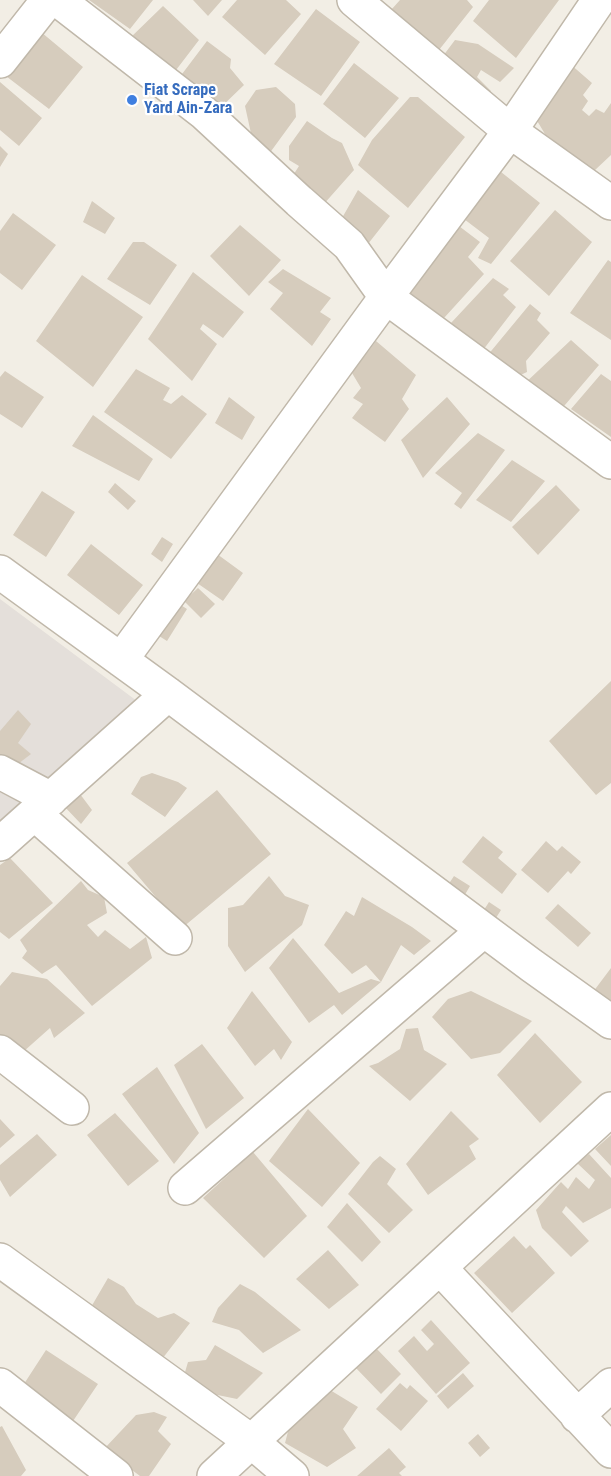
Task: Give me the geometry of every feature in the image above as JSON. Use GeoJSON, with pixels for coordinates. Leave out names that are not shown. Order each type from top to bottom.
{"type":"FeatureCollection","features":[{"type":"Feature","properties":{"kind":"street"},"geometry":{"type":"LineString","coordinates":[[0,61],[48,0]]}},
{"type":"Feature","properties":{"kind":"street"},"geometry":{"type":"LineString","coordinates":[[58,0],[204,113],[349,245],[386,297],[611,462]]}},
{"type":"Feature","properties":{"kind":"street"},"geometry":{"type":"LineString","coordinates":[[354,0],[510,131],[611,203]]}},
{"type":"Feature","properties":{"kind":"street"},"geometry":{"type":"LineString","coordinates":[[121,660],[510,131],[599,0]]}},
{"type":"Feature","properties":{"kind":"street"},"geometry":{"type":"LineString","coordinates":[[0,572],[611,1022]]}},
{"type":"Feature","properties":{"kind":"street"},"geometry":{"type":"LineString","coordinates":[[0,844],[168,694]]}},
{"type":"Feature","properties":{"kind":"street"},"geometry":{"type":"LineString","coordinates":[[0,772],[43,806],[175,938]]}},
{"type":"Feature","properties":{"kind":"street"},"geometry":{"type":"LineString","coordinates":[[185,1188],[484,930]]}},
{"type":"Feature","properties":{"kind":"street"},"geometry":{"type":"LineString","coordinates":[[0,1052],[72,1108]]}},
{"type":"Feature","properties":{"kind":"street"},"geometry":{"type":"LineString","coordinates":[[214,1476],[611,1109]]}},
{"type":"Feature","properties":{"kind":"street"},"geometry":{"type":"LineString","coordinates":[[0,1260],[252,1442],[292,1476]]}},
{"type":"Feature","properties":{"kind":"street"},"geometry":{"type":"LineString","coordinates":[[440,1268],[611,1451]]}},
{"type":"Feature","properties":{"kind":"street"},"geometry":{"type":"LineString","coordinates":[[0,1385],[116,1476]]}},
{"type":"Feature","properties":{"kind":"street"},"geometry":{"type":"LineString","coordinates":[[577,1416],[611,1385]]}},
{"type":"Feature","properties":{"kind":"shaded area"},"geometry":{"type":"Polygon","coordinates":[[[0,599],[145,707],[0,834],[0,599]]]}},
{"type":"Feature","properties":{"kind":"building"},"geometry":{"type":"Polygon","coordinates":[[[89,0],[153,0],[130,29],[89,0]]]}},
{"type":"Feature","properties":{"kind":"building"},"geometry":{"type":"Polygon","coordinates":[[[193,0],[222,0],[208,16],[193,0]]]}},
{"type":"Feature","properties":{"kind":"building"},"geometry":{"type":"Polygon","coordinates":[[[237,0],[286,0],[301,14],[265,55],[222,17],[237,0]]]}},
{"type":"Feature","properties":{"kind":"building"},"geometry":{"type":"Polygon","coordinates":[[[400,0],[467,0],[473,7],[439,50],[391,10],[400,0]]]}},
{"type":"Feature","properties":{"kind":"building"},"geometry":{"type":"Polygon","coordinates":[[[489,0],[559,0],[516,58],[473,21],[489,0]]]}},
{"type":"Feature","properties":{"kind":"building"},"geometry":{"type":"Polygon","coordinates":[[[163,6],[199,40],[173,74],[128,40],[163,6]]]}},
{"type":"Feature","properties":{"kind":"building"},"geometry":{"type":"Polygon","coordinates":[[[316,9],[360,42],[321,96],[274,64],[316,9]]]}},
{"type":"Feature","properties":{"kind":"building"},"geometry":{"type":"Polygon","coordinates":[[[35,27],[83,67],[49,109],[2,73],[35,27]]]}},
{"type":"Feature","properties":{"kind":"building"},"geometry":{"type":"Polygon","coordinates":[[[455,40],[478,44],[514,68],[500,82],[481,70],[477,77],[491,91],[485,101],[443,56],[455,40]]]}},
{"type":"Feature","properties":{"kind":"building"},"geometry":{"type":"Polygon","coordinates":[[[207,41],[231,59],[230,68],[244,85],[217,111],[179,78],[207,41]]]}},
{"type":"Feature","properties":{"kind":"building"},"geometry":{"type":"Polygon","coordinates":[[[354,63],[399,98],[365,138],[323,104],[354,63]]]}},
{"type":"Feature","properties":{"kind":"building"},"geometry":{"type":"Polygon","coordinates":[[[569,63],[592,83],[583,95],[588,101],[582,110],[589,116],[596,109],[604,113],[611,103],[611,155],[594,171],[545,134],[533,114],[569,63]]]}},
{"type":"Feature","properties":{"kind":"building"},"geometry":{"type":"Polygon","coordinates":[[[0,82],[42,118],[19,146],[0,130],[0,82]]]}},
{"type":"Feature","properties":{"kind":"building"},"geometry":{"type":"Polygon","coordinates":[[[276,87],[295,104],[296,117],[269,154],[252,138],[245,106],[256,90],[276,87]]]}},
{"type":"Feature","properties":{"kind":"building"},"geometry":{"type":"Polygon","coordinates":[[[410,97],[418,97],[465,137],[408,208],[358,165],[372,140],[410,97]]]}},
{"type":"Feature","properties":{"kind":"building"},"geometry":{"type":"Polygon","coordinates":[[[307,121],[342,143],[354,170],[323,205],[290,180],[299,166],[289,160],[289,146],[307,121]]]}},
{"type":"Feature","properties":{"kind":"building"},"geometry":{"type":"Polygon","coordinates":[[[0,146],[8,154],[0,167],[0,146]]]}},
{"type":"Feature","properties":{"kind":"building"},"geometry":{"type":"Polygon","coordinates":[[[496,168],[540,203],[491,264],[478,258],[489,238],[460,216],[496,168]]]}},
{"type":"Feature","properties":{"kind":"building"},"geometry":{"type":"Polygon","coordinates":[[[358,190],[390,216],[364,249],[338,225],[358,190]]]}},
{"type":"Feature","properties":{"kind":"building"},"geometry":{"type":"Polygon","coordinates":[[[92,201],[115,218],[105,234],[83,222],[92,201]]]}},
{"type":"Feature","properties":{"kind":"building"},"geometry":{"type":"Polygon","coordinates":[[[555,210],[592,242],[549,296],[510,261],[555,210]]]}},
{"type":"Feature","properties":{"kind":"building"},"geometry":{"type":"Polygon","coordinates":[[[13,213],[56,245],[22,290],[0,273],[0,231],[13,213]]]}},
{"type":"Feature","properties":{"kind":"building"},"geometry":{"type":"Polygon","coordinates":[[[455,223],[480,242],[468,257],[484,274],[444,318],[405,289],[455,223]]]}},
{"type":"Feature","properties":{"kind":"building"},"geometry":{"type":"Polygon","coordinates":[[[240,225],[281,260],[249,296],[210,256],[240,225]]]}},
{"type":"Feature","properties":{"kind":"building"},"geometry":{"type":"Polygon","coordinates":[[[133,242],[144,242],[177,265],[150,305],[107,279],[133,242]]]}},
{"type":"Feature","properties":{"kind":"building"},"geometry":{"type":"Polygon","coordinates":[[[608,260],[611,262],[611,340],[570,313],[608,260]]]}},
{"type":"Feature","properties":{"kind":"building"},"geometry":{"type":"Polygon","coordinates":[[[283,269],[331,298],[320,312],[331,319],[312,346],[270,309],[283,293],[268,282],[283,269]]]}},
{"type":"Feature","properties":{"kind":"building"},"geometry":{"type":"Polygon","coordinates":[[[193,272],[244,312],[223,338],[203,324],[200,329],[217,344],[192,381],[148,339],[193,272]]]}},
{"type":"Feature","properties":{"kind":"building"},"geometry":{"type":"Polygon","coordinates":[[[82,275],[143,317],[93,387],[36,341],[82,275]]]}},
{"type":"Feature","properties":{"kind":"building"},"geometry":{"type":"Polygon","coordinates":[[[493,278],[509,289],[503,295],[516,307],[483,350],[451,323],[493,278]]]}},
{"type":"Feature","properties":{"kind":"building"},"geometry":{"type":"Polygon","coordinates":[[[530,304],[541,313],[537,320],[550,333],[526,361],[527,372],[514,378],[487,356],[530,304]]]}},
{"type":"Feature","properties":{"kind":"building"},"geometry":{"type":"Polygon","coordinates":[[[571,340],[599,365],[559,412],[523,385],[571,340]]]}},
{"type":"Feature","properties":{"kind":"building"},"geometry":{"type":"Polygon","coordinates":[[[376,341],[416,375],[402,399],[409,409],[385,442],[352,418],[363,404],[353,398],[361,388],[352,373],[376,341]]]}},
{"type":"Feature","properties":{"kind":"building"},"geometry":{"type":"Polygon","coordinates":[[[136,369],[170,388],[163,400],[171,404],[182,395],[207,414],[171,459],[104,412],[136,369]]]}},
{"type":"Feature","properties":{"kind":"building"},"geometry":{"type":"Polygon","coordinates":[[[5,371],[44,397],[22,428],[0,414],[0,377],[5,371]]]}},
{"type":"Feature","properties":{"kind":"building"},"geometry":{"type":"Polygon","coordinates":[[[601,374],[611,381],[611,437],[571,409],[601,374]]]}},
{"type":"Feature","properties":{"kind":"building"},"geometry":{"type":"Polygon","coordinates":[[[229,397],[255,417],[242,440],[215,423],[229,397]]]}},
{"type":"Feature","properties":{"kind":"building"},"geometry":{"type":"Polygon","coordinates":[[[447,397],[470,424],[423,478],[401,440],[447,397]]]}},
{"type":"Feature","properties":{"kind":"building"},"geometry":{"type":"Polygon","coordinates":[[[93,415],[153,459],[139,481],[72,446],[93,415]]]}},
{"type":"Feature","properties":{"kind":"building"},"geometry":{"type":"Polygon","coordinates":[[[478,433],[505,450],[461,509],[454,504],[462,493],[435,473],[478,433]]]}},
{"type":"Feature","properties":{"kind":"building"},"geometry":{"type":"Polygon","coordinates":[[[512,460],[545,481],[511,522],[476,500],[512,460]]]}},
{"type":"Feature","properties":{"kind":"building"},"geometry":{"type":"Polygon","coordinates":[[[115,483],[136,501],[128,510],[108,492],[115,483]]]}},
{"type":"Feature","properties":{"kind":"building"},"geometry":{"type":"Polygon","coordinates":[[[556,485],[580,510],[538,555],[512,527],[556,485]]]}},
{"type":"Feature","properties":{"kind":"building"},"geometry":{"type":"Polygon","coordinates":[[[42,491],[75,512],[46,557],[13,535],[42,491]]]}},
{"type":"Feature","properties":{"kind":"building"},"geometry":{"type":"Polygon","coordinates":[[[162,537],[173,544],[162,562],[151,554],[162,537]]]}},
{"type":"Feature","properties":{"kind":"building"},"geometry":{"type":"Polygon","coordinates":[[[91,544],[143,585],[119,615],[67,575],[91,544]]]}},
{"type":"Feature","properties":{"kind":"building"},"geometry":{"type":"Polygon","coordinates":[[[217,554],[243,573],[223,601],[197,583],[217,554]]]}},
{"type":"Feature","properties":{"kind":"building"},"geometry":{"type":"Polygon","coordinates":[[[198,588],[215,604],[201,618],[184,601],[198,588]]]}},
{"type":"Feature","properties":{"kind":"building"},"geometry":{"type":"Polygon","coordinates":[[[176,602],[187,609],[167,641],[148,629],[176,602]]]}},
{"type":"Feature","properties":{"kind":"building"},"geometry":{"type":"Polygon","coordinates":[[[611,681],[611,783],[596,795],[549,741],[611,681]]]}},
{"type":"Feature","properties":{"kind":"building"},"geometry":{"type":"Polygon","coordinates":[[[18,710],[31,724],[18,743],[31,754],[14,767],[0,754],[0,731],[18,710]]]}},
{"type":"Feature","properties":{"kind":"building"},"geometry":{"type":"Polygon","coordinates":[[[152,773],[178,782],[187,788],[165,817],[131,794],[141,777],[152,773]]]}},
{"type":"Feature","properties":{"kind":"building"},"geometry":{"type":"Polygon","coordinates":[[[77,790],[92,810],[81,824],[63,805],[77,790]]]}},
{"type":"Feature","properties":{"kind":"building"},"geometry":{"type":"Polygon","coordinates":[[[217,790],[271,854],[182,928],[127,863],[217,790]]]}},
{"type":"Feature","properties":{"kind":"building"},"geometry":{"type":"Polygon","coordinates":[[[483,836],[503,852],[498,858],[517,874],[502,894],[462,862],[483,836]]]}},
{"type":"Feature","properties":{"kind":"building"},"geometry":{"type":"Polygon","coordinates":[[[546,841],[557,851],[562,846],[581,862],[571,874],[568,871],[548,893],[521,870],[546,841]]]}},
{"type":"Feature","properties":{"kind":"building"},"geometry":{"type":"Polygon","coordinates":[[[10,858],[53,903],[9,939],[0,932],[0,865],[10,858]]]}},
{"type":"Feature","properties":{"kind":"building"},"geometry":{"type":"Polygon","coordinates":[[[269,876],[285,896],[309,905],[302,925],[245,972],[228,946],[228,908],[243,905],[269,876]]]}},
{"type":"Feature","properties":{"kind":"building"},"geometry":{"type":"Polygon","coordinates":[[[454,876],[470,886],[463,898],[446,888],[454,876]]]}},
{"type":"Feature","properties":{"kind":"building"},"geometry":{"type":"Polygon","coordinates":[[[81,881],[88,890],[104,897],[107,913],[87,925],[98,937],[105,930],[130,949],[146,937],[152,958],[92,1006],[56,965],[42,974],[22,958],[27,951],[20,940],[81,881]]]}},
{"type":"Feature","properties":{"kind":"building"},"geometry":{"type":"Polygon","coordinates":[[[362,897],[431,941],[414,955],[401,945],[381,982],[366,965],[352,974],[324,945],[346,911],[354,916],[362,897]]]}},
{"type":"Feature","properties":{"kind":"building"},"geometry":{"type":"Polygon","coordinates":[[[489,902],[501,910],[494,921],[482,913],[489,902]]]}},
{"type":"Feature","properties":{"kind":"building"},"geometry":{"type":"Polygon","coordinates":[[[558,904],[591,933],[578,947],[545,918],[558,904]]]}},
{"type":"Feature","properties":{"kind":"building"},"geometry":{"type":"Polygon","coordinates":[[[293,938],[339,993],[371,979],[381,982],[342,1015],[334,1005],[309,1023],[269,968],[293,938]]]}},
{"type":"Feature","properties":{"kind":"building"},"geometry":{"type":"Polygon","coordinates":[[[611,968],[611,1011],[590,996],[611,968]]]}},
{"type":"Feature","properties":{"kind":"building"},"geometry":{"type":"Polygon","coordinates":[[[12,972],[47,979],[85,1013],[54,1038],[50,1028],[23,1052],[0,1038],[0,986],[12,972]]]}},
{"type":"Feature","properties":{"kind":"building"},"geometry":{"type":"Polygon","coordinates":[[[252,991],[292,1042],[281,1060],[274,1049],[255,1066],[227,1028],[252,991]]]}},
{"type":"Feature","properties":{"kind":"building"},"geometry":{"type":"Polygon","coordinates":[[[471,991],[532,1021],[500,1053],[471,1059],[432,1017],[448,999],[471,991]]]}},
{"type":"Feature","properties":{"kind":"building"},"geometry":{"type":"Polygon","coordinates":[[[418,1028],[424,1050],[447,1064],[410,1101],[369,1066],[400,1049],[406,1029],[418,1028]]]}},
{"type":"Feature","properties":{"kind":"building"},"geometry":{"type":"Polygon","coordinates":[[[535,1033],[582,1082],[540,1123],[497,1075],[535,1033]]]}},
{"type":"Feature","properties":{"kind":"building"},"geometry":{"type":"Polygon","coordinates":[[[202,1044],[244,1098],[206,1129],[174,1065],[202,1044]]]}},
{"type":"Feature","properties":{"kind":"building"},"geometry":{"type":"Polygon","coordinates":[[[157,1067],[199,1133],[174,1164],[122,1094],[157,1067]]]}},
{"type":"Feature","properties":{"kind":"building"},"geometry":{"type":"Polygon","coordinates":[[[308,1109],[360,1163],[322,1207],[269,1161],[308,1109]]]}},
{"type":"Feature","properties":{"kind":"building"},"geometry":{"type":"Polygon","coordinates":[[[451,1111],[479,1139],[469,1146],[476,1159],[428,1195],[406,1164],[451,1111]]]}},
{"type":"Feature","properties":{"kind":"building"},"geometry":{"type":"Polygon","coordinates":[[[115,1113],[159,1161],[128,1186],[87,1135],[115,1113]]]}},
{"type":"Feature","properties":{"kind":"building"},"geometry":{"type":"Polygon","coordinates":[[[0,1119],[15,1135],[0,1148],[0,1119]]]}},
{"type":"Feature","properties":{"kind":"building"},"geometry":{"type":"Polygon","coordinates":[[[37,1134],[57,1155],[10,1197],[0,1180],[0,1165],[37,1134]]]}},
{"type":"Feature","properties":{"kind":"building"},"geometry":{"type":"Polygon","coordinates":[[[611,1135],[611,1166],[595,1149],[611,1135]]]}},
{"type":"Feature","properties":{"kind":"building"},"geometry":{"type":"Polygon","coordinates":[[[253,1152],[307,1216],[264,1258],[203,1198],[253,1152]]]}},
{"type":"Feature","properties":{"kind":"building"},"geometry":{"type":"Polygon","coordinates":[[[589,1154],[611,1178],[611,1208],[583,1223],[566,1206],[562,1212],[589,1241],[571,1257],[542,1228],[536,1210],[561,1182],[568,1189],[576,1177],[589,1189],[595,1180],[577,1163],[589,1154]]]}},
{"type":"Feature","properties":{"kind":"building"},"geometry":{"type":"Polygon","coordinates":[[[380,1156],[396,1169],[387,1184],[413,1210],[389,1233],[348,1194],[380,1156]]]}},
{"type":"Feature","properties":{"kind":"building"},"geometry":{"type":"Polygon","coordinates":[[[347,1203],[381,1242],[362,1262],[327,1227],[347,1203]]]}},
{"type":"Feature","properties":{"kind":"building"},"geometry":{"type":"Polygon","coordinates":[[[514,1236],[526,1249],[530,1245],[555,1273],[512,1313],[474,1273],[514,1236]]]}},
{"type":"Feature","properties":{"kind":"building"},"geometry":{"type":"Polygon","coordinates":[[[328,1250],[359,1285],[329,1309],[296,1279],[328,1250]]]}},
{"type":"Feature","properties":{"kind":"building"},"geometry":{"type":"Polygon","coordinates":[[[108,1278],[124,1287],[136,1304],[158,1318],[174,1313],[190,1323],[159,1363],[87,1314],[108,1278]]]}},
{"type":"Feature","properties":{"kind":"building"},"geometry":{"type":"Polygon","coordinates":[[[240,1284],[255,1292],[301,1330],[263,1353],[239,1330],[212,1322],[218,1308],[240,1284]]]}},
{"type":"Feature","properties":{"kind":"building"},"geometry":{"type":"Polygon","coordinates":[[[431,1320],[470,1363],[436,1394],[398,1351],[414,1336],[427,1351],[434,1344],[421,1330],[431,1320]]]}},
{"type":"Feature","properties":{"kind":"building"},"geometry":{"type":"Polygon","coordinates":[[[215,1345],[263,1373],[237,1399],[203,1392],[183,1379],[188,1362],[206,1360],[215,1345]]]}},
{"type":"Feature","properties":{"kind":"building"},"geometry":{"type":"Polygon","coordinates":[[[375,1347],[401,1374],[381,1394],[354,1366],[375,1347]]]}},
{"type":"Feature","properties":{"kind":"building"},"geometry":{"type":"Polygon","coordinates":[[[46,1350],[98,1384],[73,1421],[22,1387],[46,1350]]]}},
{"type":"Feature","properties":{"kind":"building"},"geometry":{"type":"Polygon","coordinates":[[[463,1373],[474,1386],[448,1409],[437,1396],[463,1373]]]}},
{"type":"Feature","properties":{"kind":"building"},"geometry":{"type":"Polygon","coordinates":[[[400,1383],[407,1389],[410,1385],[428,1401],[401,1431],[376,1409],[400,1383]]]}},
{"type":"Feature","properties":{"kind":"building"},"geometry":{"type":"Polygon","coordinates":[[[330,1390],[358,1407],[343,1429],[356,1448],[327,1467],[285,1443],[290,1424],[330,1390]]]}},
{"type":"Feature","properties":{"kind":"building"},"geometry":{"type":"Polygon","coordinates":[[[154,1412],[167,1417],[158,1431],[171,1444],[149,1476],[140,1476],[104,1449],[136,1415],[154,1412]]]}},
{"type":"Feature","properties":{"kind":"building"},"geometry":{"type":"Polygon","coordinates":[[[2,1426],[26,1470],[21,1476],[0,1476],[0,1427],[2,1426]]]}},
{"type":"Feature","properties":{"kind":"building"},"geometry":{"type":"Polygon","coordinates":[[[478,1434],[490,1448],[480,1457],[468,1443],[478,1434]]]}},
{"type":"Feature","properties":{"kind":"building"},"geometry":{"type":"Polygon","coordinates":[[[389,1448],[406,1467],[399,1473],[402,1476],[357,1476],[389,1448]]]}},
{"type":"Feature","properties":{"kind":"place","name":"Fiat Scrape Yard Ain-Zara"},"geometry":{"type":"Point","coordinates":[132,100]}}]}
